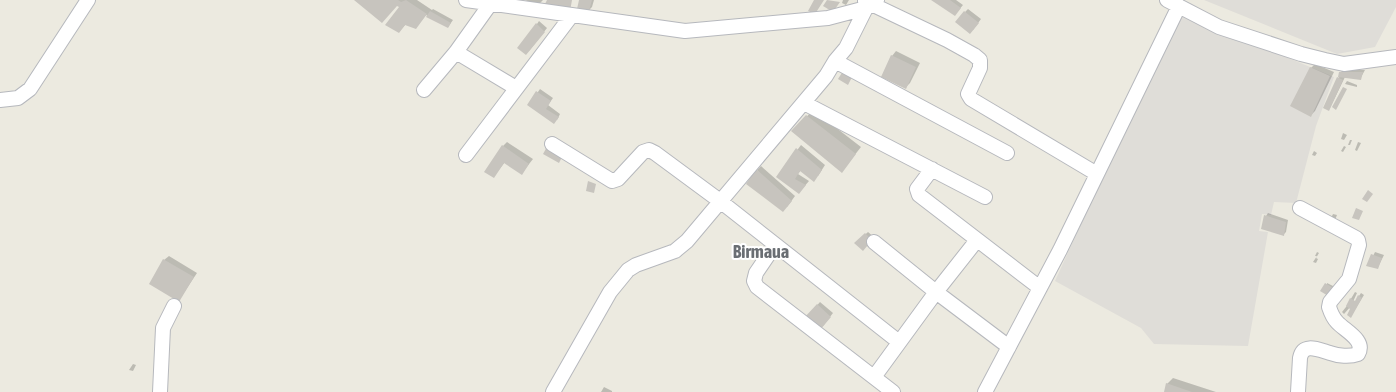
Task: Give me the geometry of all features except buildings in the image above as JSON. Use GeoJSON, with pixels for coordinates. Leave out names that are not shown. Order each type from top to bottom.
{"type":"FeatureCollection","features":[{"type":"Feature","properties":{"kind":"street"},"geometry":{"type":"LineString","coordinates":[[0,100],[18,98],[30,89],[88,0]]}},
{"type":"Feature","properties":{"kind":"street"},"geometry":{"type":"LineString","coordinates":[[466,0],[543,5],[572,15],[685,31],[828,18],[869,3],[947,40],[978,58],[980,60],[980,68],[968,92],[971,99],[1097,174]]}},
{"type":"Feature","properties":{"kind":"street"},"geometry":{"type":"LineString","coordinates":[[424,90],[456,52],[490,3]]}},
{"type":"Feature","properties":{"kind":"street"},"geometry":{"type":"LineString","coordinates":[[553,392],[610,292],[628,270],[636,265],[675,251],[687,241],[826,76],[846,48],[869,3]]}},
{"type":"Feature","properties":{"kind":"street"},"geometry":{"type":"LineString","coordinates":[[985,392],[1097,174],[1173,3],[1219,27],[1324,60],[1344,64],[1396,57]]}},
{"type":"Feature","properties":{"kind":"street"},"geometry":{"type":"LineString","coordinates":[[466,155],[572,15]]}},
{"type":"Feature","properties":{"kind":"street"},"geometry":{"type":"LineString","coordinates":[[456,52],[516,88]]}},
{"type":"Feature","properties":{"kind":"street"},"geometry":{"type":"LineString","coordinates":[[835,61],[1007,153]]}},
{"type":"Feature","properties":{"kind":"street"},"geometry":{"type":"LineString","coordinates":[[804,103],[986,197]]}},
{"type":"Feature","properties":{"kind":"street"},"geometry":{"type":"LineString","coordinates":[[552,144],[612,181],[618,179],[643,152],[649,150],[720,201],[899,342]]}},
{"type":"Feature","properties":{"kind":"street"},"geometry":{"type":"LineString","coordinates":[[932,169],[919,186],[918,193],[1040,288]]}},
{"type":"Feature","properties":{"kind":"street"},"geometry":{"type":"LineString","coordinates":[[1298,392],[1300,358],[1305,350],[1315,348],[1330,353],[1351,356],[1358,354],[1360,349],[1360,343],[1336,322],[1329,308],[1330,302],[1350,279],[1359,241],[1300,208]]}},
{"type":"Feature","properties":{"kind":"street"},"geometry":{"type":"LineString","coordinates":[[874,377],[936,292],[977,240]]}},
{"type":"Feature","properties":{"kind":"street"},"geometry":{"type":"LineString","coordinates":[[874,242],[1009,347]]}},
{"type":"Feature","properties":{"kind":"street"},"geometry":{"type":"LineString","coordinates":[[775,245],[756,274],[754,281],[756,287],[893,392]]}},
{"type":"Feature","properties":{"kind":"street"},"geometry":{"type":"LineString","coordinates":[[160,392],[163,328],[174,306]]}},
{"type":"Feature","properties":{"kind":"shaded area"},"geometry":{"type":"Polygon","coordinates":[[[1204,0],[1396,0],[1396,7],[1375,47],[1337,54],[1204,0]]]}},
{"type":"Feature","properties":{"kind":"shaded area"},"geometry":{"type":"Polygon","coordinates":[[[1178,12],[1334,77],[1316,126],[1296,203],[1274,202],[1271,215],[1262,214],[1259,231],[1268,232],[1248,346],[1154,344],[1141,328],[1055,281],[1178,12]]]}},
{"type":"Feature","properties":{"kind":"district","name":"Birmaua"},"geometry":{"type":"Point","coordinates":[761,251]}}]}
